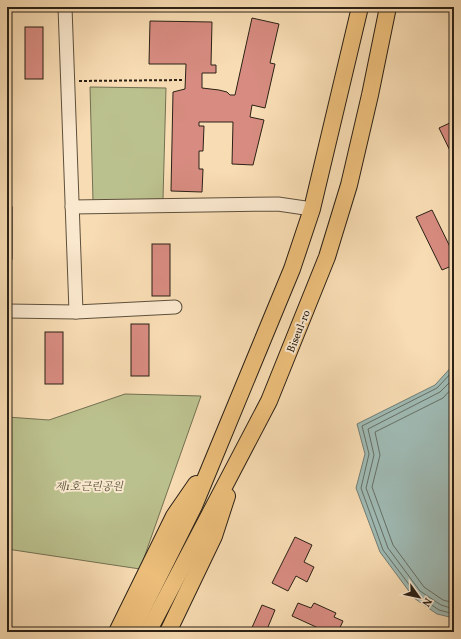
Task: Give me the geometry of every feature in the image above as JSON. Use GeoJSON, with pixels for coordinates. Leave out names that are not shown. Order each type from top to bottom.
{"type":"FeatureCollection","features":[{"type":"Feature","properties":{"kind":"main road"},"geometry":{"type":"LineString","coordinates":[[131,632],[194,506],[292,269],[312,209],[360,7]]}},
{"type":"Feature","properties":{"kind":"main road","name":"Biseul-ro"},"geometry":{"type":"LineString","coordinates":[[148,632],[269,401],[327,257],[351,177],[388,7]]}},
{"type":"Feature","properties":{"kind":"main road"},"geometry":{"type":"LineString","coordinates":[[168,632],[214,536],[241,456]]}},
{"type":"Feature","properties":{"kind":"main road"},"geometry":{"type":"LineString","coordinates":[[117,632],[174,516],[214,458]]}},
{"type":"Feature","properties":{"kind":"street"},"geometry":{"type":"LineString","coordinates":[[65,7],[76,312]]}},
{"type":"Feature","properties":{"kind":"street"},"geometry":{"type":"LineString","coordinates":[[72,207],[278,204],[312,209]]}},
{"type":"Feature","properties":{"kind":"street"},"geometry":{"type":"LineString","coordinates":[[7,311],[76,312],[175,308]]}},
{"type":"Feature","properties":{"kind":"path"},"geometry":{"type":"LineString","coordinates":[[67,79],[86,82],[182,80]]}},
{"type":"Feature","properties":{"kind":"green space"},"geometry":{"type":"Polygon","coordinates":[[[90,87],[166,88],[163,199],[93,201],[90,87]]]}},
{"type":"Feature","properties":{"kind":"green space","name":"제1호근린공원"},"geometry":{"type":"Polygon","coordinates":[[[125,394],[201,396],[140,569],[7,549],[7,417],[49,420],[125,394]]]}},
{"type":"Feature","properties":{"kind":"water"},"geometry":{"type":"Polygon","coordinates":[[[454,364],[454,618],[437,614],[414,598],[380,552],[356,488],[365,454],[357,424],[435,385],[454,364]]]}},
{"type":"Feature","properties":{"kind":"building"},"geometry":{"type":"Polygon","coordinates":[[[252,18],[279,24],[270,63],[275,64],[265,108],[252,105],[250,117],[264,120],[253,165],[232,164],[233,122],[199,122],[199,126],[204,126],[203,151],[199,151],[199,169],[203,169],[202,192],[171,191],[173,92],[185,89],[186,64],[149,64],[150,21],[212,22],[211,65],[216,65],[216,73],[202,73],[202,88],[219,90],[227,92],[230,95],[235,95],[252,18]]]}},
{"type":"Feature","properties":{"kind":"building"},"geometry":{"type":"Polygon","coordinates":[[[25,27],[43,27],[43,79],[25,79],[25,27]]]}},
{"type":"Feature","properties":{"kind":"building"},"geometry":{"type":"Polygon","coordinates":[[[454,121],[454,159],[439,128],[454,121]]]}},
{"type":"Feature","properties":{"kind":"building"},"geometry":{"type":"Polygon","coordinates":[[[7,207],[12,207],[12,259],[7,259],[7,207]]]}},
{"type":"Feature","properties":{"kind":"building"},"geometry":{"type":"Polygon","coordinates":[[[432,210],[454,255],[454,265],[442,270],[416,217],[432,210]]]}},
{"type":"Feature","properties":{"kind":"building"},"geometry":{"type":"Polygon","coordinates":[[[152,244],[170,244],[170,296],[152,296],[152,244]]]}},
{"type":"Feature","properties":{"kind":"building"},"geometry":{"type":"Polygon","coordinates":[[[131,324],[149,324],[149,376],[131,376],[131,324]]]}},
{"type":"Feature","properties":{"kind":"building"},"geometry":{"type":"Polygon","coordinates":[[[45,332],[63,332],[63,384],[45,384],[45,332]]]}},
{"type":"Feature","properties":{"kind":"building"},"geometry":{"type":"Polygon","coordinates":[[[295,537],[312,545],[304,562],[314,567],[307,582],[296,576],[288,591],[272,583],[295,537]]]}},
{"type":"Feature","properties":{"kind":"building"},"geometry":{"type":"Polygon","coordinates":[[[298,603],[311,608],[314,603],[336,613],[334,617],[343,621],[338,632],[327,632],[292,616],[298,603]]]}},
{"type":"Feature","properties":{"kind":"building"},"geometry":{"type":"Polygon","coordinates":[[[262,605],[275,610],[268,627],[276,632],[250,632],[262,605]]]}}]}
